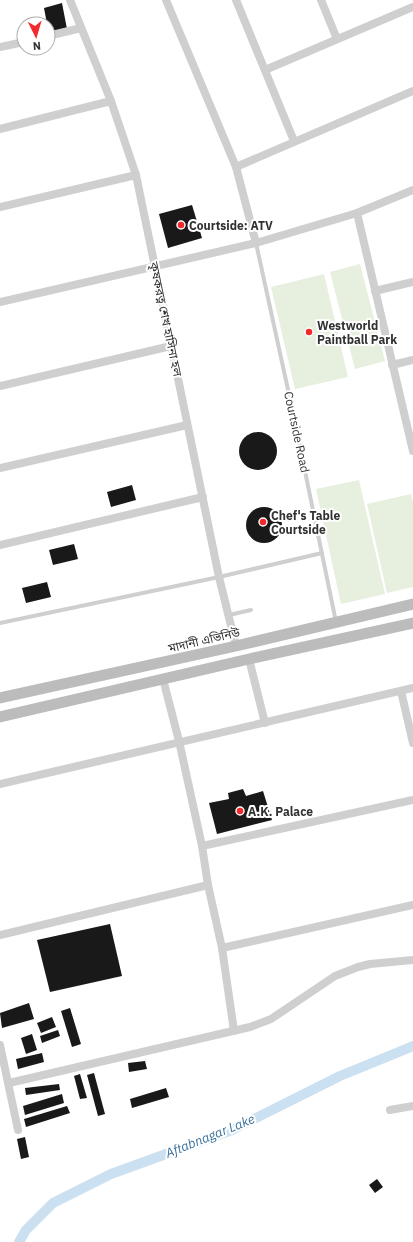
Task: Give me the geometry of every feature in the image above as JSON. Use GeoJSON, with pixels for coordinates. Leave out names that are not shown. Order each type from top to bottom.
{"type":"FeatureCollection","features":[{"type":"Feature","properties":{"kind":"main road","name":"মাদানী এভিনিউ"},"geometry":{"type":"LineString","coordinates":[[0,698],[236,646],[413,604]]}},
{"type":"Feature","properties":{"kind":"main road"},"geometry":{"type":"LineString","coordinates":[[336,623],[341,639]]}},
{"type":"Feature","properties":{"kind":"main road"},"geometry":{"type":"LineString","coordinates":[[0,717],[249,659],[413,623]]}},
{"type":"Feature","properties":{"kind":"street","name":"কৃষকরত্ন শেখ হাসিনা হল"},"geometry":{"type":"LineString","coordinates":[[70,0],[111,101],[136,175],[202,498],[236,646]]}},
{"type":"Feature","properties":{"kind":"street"},"geometry":{"type":"LineString","coordinates":[[166,0],[236,167],[256,243]]}},
{"type":"Feature","properties":{"kind":"street"},"geometry":{"type":"LineString","coordinates":[[236,0],[294,141]]}},
{"type":"Feature","properties":{"kind":"street"},"geometry":{"type":"LineString","coordinates":[[321,0],[337,39]]}},
{"type":"Feature","properties":{"kind":"street"},"geometry":{"type":"LineString","coordinates":[[265,70],[413,6]]}},
{"type":"Feature","properties":{"kind":"street"},"geometry":{"type":"LineString","coordinates":[[56,34],[81,28]]}},
{"type":"Feature","properties":{"kind":"street"},"geometry":{"type":"LineString","coordinates":[[0,48],[16,44]]}},
{"type":"Feature","properties":{"kind":"street"},"geometry":{"type":"LineString","coordinates":[[236,167],[413,91]]}},
{"type":"Feature","properties":{"kind":"street"},"geometry":{"type":"LineString","coordinates":[[0,129],[111,101]]}},
{"type":"Feature","properties":{"kind":"street"},"geometry":{"type":"LineString","coordinates":[[0,207],[136,175]]}},
{"type":"Feature","properties":{"kind":"street"},"geometry":{"type":"LineString","coordinates":[[0,302],[154,265],[256,243],[357,213],[413,190]]}},
{"type":"Feature","properties":{"kind":"street"},"geometry":{"type":"LineString","coordinates":[[357,213],[412,446]]}},
{"type":"Feature","properties":{"kind":"street"},"geometry":{"type":"LineString","coordinates":[[375,291],[413,282]]}},
{"type":"Feature","properties":{"kind":"street"},"geometry":{"type":"LineString","coordinates":[[0,386],[171,346]]}},
{"type":"Feature","properties":{"kind":"street"},"geometry":{"type":"LineString","coordinates":[[392,365],[413,360]]}},
{"type":"Feature","properties":{"kind":"street"},"geometry":{"type":"LineString","coordinates":[[0,468],[188,425]]}},
{"type":"Feature","properties":{"kind":"street"},"geometry":{"type":"LineString","coordinates":[[0,545],[202,498]]}},
{"type":"Feature","properties":{"kind":"street"},"geometry":{"type":"LineString","coordinates":[[249,659],[265,723]]}},
{"type":"Feature","properties":{"kind":"street"},"geometry":{"type":"LineString","coordinates":[[163,679],[179,741],[202,846],[208,885],[222,948],[234,1031]]}},
{"type":"Feature","properties":{"kind":"street"},"geometry":{"type":"LineString","coordinates":[[0,784],[179,741],[265,723],[413,688]]}},
{"type":"Feature","properties":{"kind":"street"},"geometry":{"type":"LineString","coordinates":[[401,691],[413,743]]}},
{"type":"Feature","properties":{"kind":"street"},"geometry":{"type":"LineString","coordinates":[[202,846],[413,800]]}},
{"type":"Feature","properties":{"kind":"street"},"geometry":{"type":"LineString","coordinates":[[0,935],[208,885]]}},
{"type":"Feature","properties":{"kind":"street"},"geometry":{"type":"LineString","coordinates":[[222,948],[413,905]]}},
{"type":"Feature","properties":{"kind":"street"},"geometry":{"type":"LineString","coordinates":[[9,1083],[250,1027],[271,1018],[335,976],[370,964],[413,960]]}},
{"type":"Feature","properties":{"kind":"street"},"geometry":{"type":"LineString","coordinates":[[0,1045],[18,1130]]}},
{"type":"Feature","properties":{"kind":"street"},"geometry":{"type":"LineString","coordinates":[[390,1110],[413,1106]]}},
{"type":"Feature","properties":{"kind":"lane","name":"Courtside Road"},"geometry":{"type":"LineString","coordinates":[[256,243],[292,408],[336,623]]}},
{"type":"Feature","properties":{"kind":"lane"},"geometry":{"type":"LineString","coordinates":[[0,623],[219,577],[322,553]]}},
{"type":"Feature","properties":{"kind":"lane"},"geometry":{"type":"LineString","coordinates":[[228,615],[251,610]]}},
{"type":"Feature","properties":{"kind":"green space"},"geometry":{"type":"Polygon","coordinates":[[[360,264],[385,361],[355,369],[330,272],[360,264]]]}},
{"type":"Feature","properties":{"kind":"green space","name":"Westworld Paintball Park"},"geometry":{"type":"Polygon","coordinates":[[[324,274],[348,377],[295,389],[271,287],[324,274]]]}},
{"type":"Feature","properties":{"kind":"green space"},"geometry":{"type":"Polygon","coordinates":[[[359,480],[385,594],[341,604],[316,489],[359,480]]]}},
{"type":"Feature","properties":{"kind":"green space"},"geometry":{"type":"Polygon","coordinates":[[[411,494],[413,502],[413,587],[387,593],[367,504],[411,494]]]}},
{"type":"Feature","properties":{"kind":"building"},"geometry":{"type":"Polygon","coordinates":[[[62,3],[67,29],[56,31],[56,16],[46,16],[44,8],[62,3]]]}},
{"type":"Feature","properties":{"kind":"building"},"geometry":{"type":"Polygon","coordinates":[[[192,205],[202,238],[168,248],[159,214],[192,205]]]}},
{"type":"Feature","properties":{"kind":"building"},"geometry":{"type":"Polygon","coordinates":[[[254,432],[262,432],[269,435],[274,440],[277,451],[274,462],[269,467],[262,470],[254,470],[247,467],[242,462],[239,455],[239,447],[242,440],[247,435],[254,432]]]}},
{"type":"Feature","properties":{"kind":"building"},"geometry":{"type":"Polygon","coordinates":[[[132,485],[136,500],[111,507],[107,492],[132,485]]]}},
{"type":"Feature","properties":{"kind":"building"},"geometry":{"type":"Polygon","coordinates":[[[268,507],[277,512],[281,518],[281,532],[277,538],[268,543],[260,543],[251,538],[247,532],[246,521],[251,512],[257,508],[268,507]]]}},
{"type":"Feature","properties":{"kind":"building"},"geometry":{"type":"Polygon","coordinates":[[[74,544],[78,559],[53,565],[49,550],[74,544]]]}},
{"type":"Feature","properties":{"kind":"building"},"geometry":{"type":"Polygon","coordinates":[[[47,582],[51,597],[26,603],[22,588],[47,582]]]}},
{"type":"Feature","properties":{"kind":"building","name":"A.K. Palace"},"geometry":{"type":"Polygon","coordinates":[[[243,789],[246,796],[263,791],[272,820],[217,834],[209,803],[229,799],[228,793],[243,789]]]}},
{"type":"Feature","properties":{"kind":"building"},"geometry":{"type":"Polygon","coordinates":[[[110,924],[122,976],[50,992],[37,940],[110,924]]]}},
{"type":"Feature","properties":{"kind":"building"},"geometry":{"type":"Polygon","coordinates":[[[29,1003],[34,1019],[2,1028],[0,1013],[29,1003]]]}},
{"type":"Feature","properties":{"kind":"building"},"geometry":{"type":"Polygon","coordinates":[[[70,1008],[81,1044],[72,1047],[61,1011],[70,1008]]]}},
{"type":"Feature","properties":{"kind":"building"},"geometry":{"type":"Polygon","coordinates":[[[52,1017],[56,1027],[41,1033],[37,1023],[52,1017]]]}},
{"type":"Feature","properties":{"kind":"building"},"geometry":{"type":"Polygon","coordinates":[[[58,1030],[60,1036],[42,1043],[40,1036],[58,1030]]]}},
{"type":"Feature","properties":{"kind":"building"},"geometry":{"type":"Polygon","coordinates":[[[32,1034],[37,1050],[26,1054],[21,1038],[32,1034]]]}},
{"type":"Feature","properties":{"kind":"building"},"geometry":{"type":"Polygon","coordinates":[[[42,1053],[44,1062],[18,1069],[16,1059],[42,1053]]]}},
{"type":"Feature","properties":{"kind":"building"},"geometry":{"type":"Polygon","coordinates":[[[145,1061],[147,1069],[129,1072],[128,1063],[145,1061]]]}},
{"type":"Feature","properties":{"kind":"building"},"geometry":{"type":"Polygon","coordinates":[[[94,1073],[105,1114],[98,1116],[87,1075],[94,1073]]]}},
{"type":"Feature","properties":{"kind":"building"},"geometry":{"type":"Polygon","coordinates":[[[80,1074],[87,1098],[80,1099],[74,1076],[80,1074]]]}},
{"type":"Feature","properties":{"kind":"building"},"geometry":{"type":"Polygon","coordinates":[[[59,1084],[60,1090],[26,1095],[25,1088],[59,1084]]]}},
{"type":"Feature","properties":{"kind":"building"},"geometry":{"type":"Polygon","coordinates":[[[166,1088],[169,1097],[132,1108],[130,1099],[166,1088]]]}},
{"type":"Feature","properties":{"kind":"building"},"geometry":{"type":"Polygon","coordinates":[[[62,1094],[64,1103],[25,1115],[23,1106],[62,1094]]]}},
{"type":"Feature","properties":{"kind":"building"},"geometry":{"type":"Polygon","coordinates":[[[67,1106],[70,1113],[26,1127],[24,1119],[67,1106]]]}},
{"type":"Feature","properties":{"kind":"building"},"geometry":{"type":"Polygon","coordinates":[[[25,1137],[29,1157],[21,1159],[17,1139],[25,1137]]]}},
{"type":"Feature","properties":{"kind":"building"},"geometry":{"type":"Polygon","coordinates":[[[377,1179],[383,1187],[375,1193],[369,1185],[377,1179]]]}},
{"type":"Feature","properties":{"kind":"waterway","name":"Aftabnagar Lake"},"geometry":{"type":"LineString","coordinates":[[19,1242],[26,1230],[53,1203],[111,1174],[232,1130],[340,1076],[413,1046]]}},
{"type":"Feature","properties":{"kind":"place","name":"Courtside: ATV"},"geometry":{"type":"Point","coordinates":[181,225]}},
{"type":"Feature","properties":{"kind":"place","name":"Westworld Paintball Park"},"geometry":{"type":"Point","coordinates":[309,332]}},
{"type":"Feature","properties":{"kind":"place","name":"Chef's Table Courtside"},"geometry":{"type":"Point","coordinates":[263,522]}},
{"type":"Feature","properties":{"kind":"place","name":"A.K. Palace"},"geometry":{"type":"Point","coordinates":[240,811]}}]}
